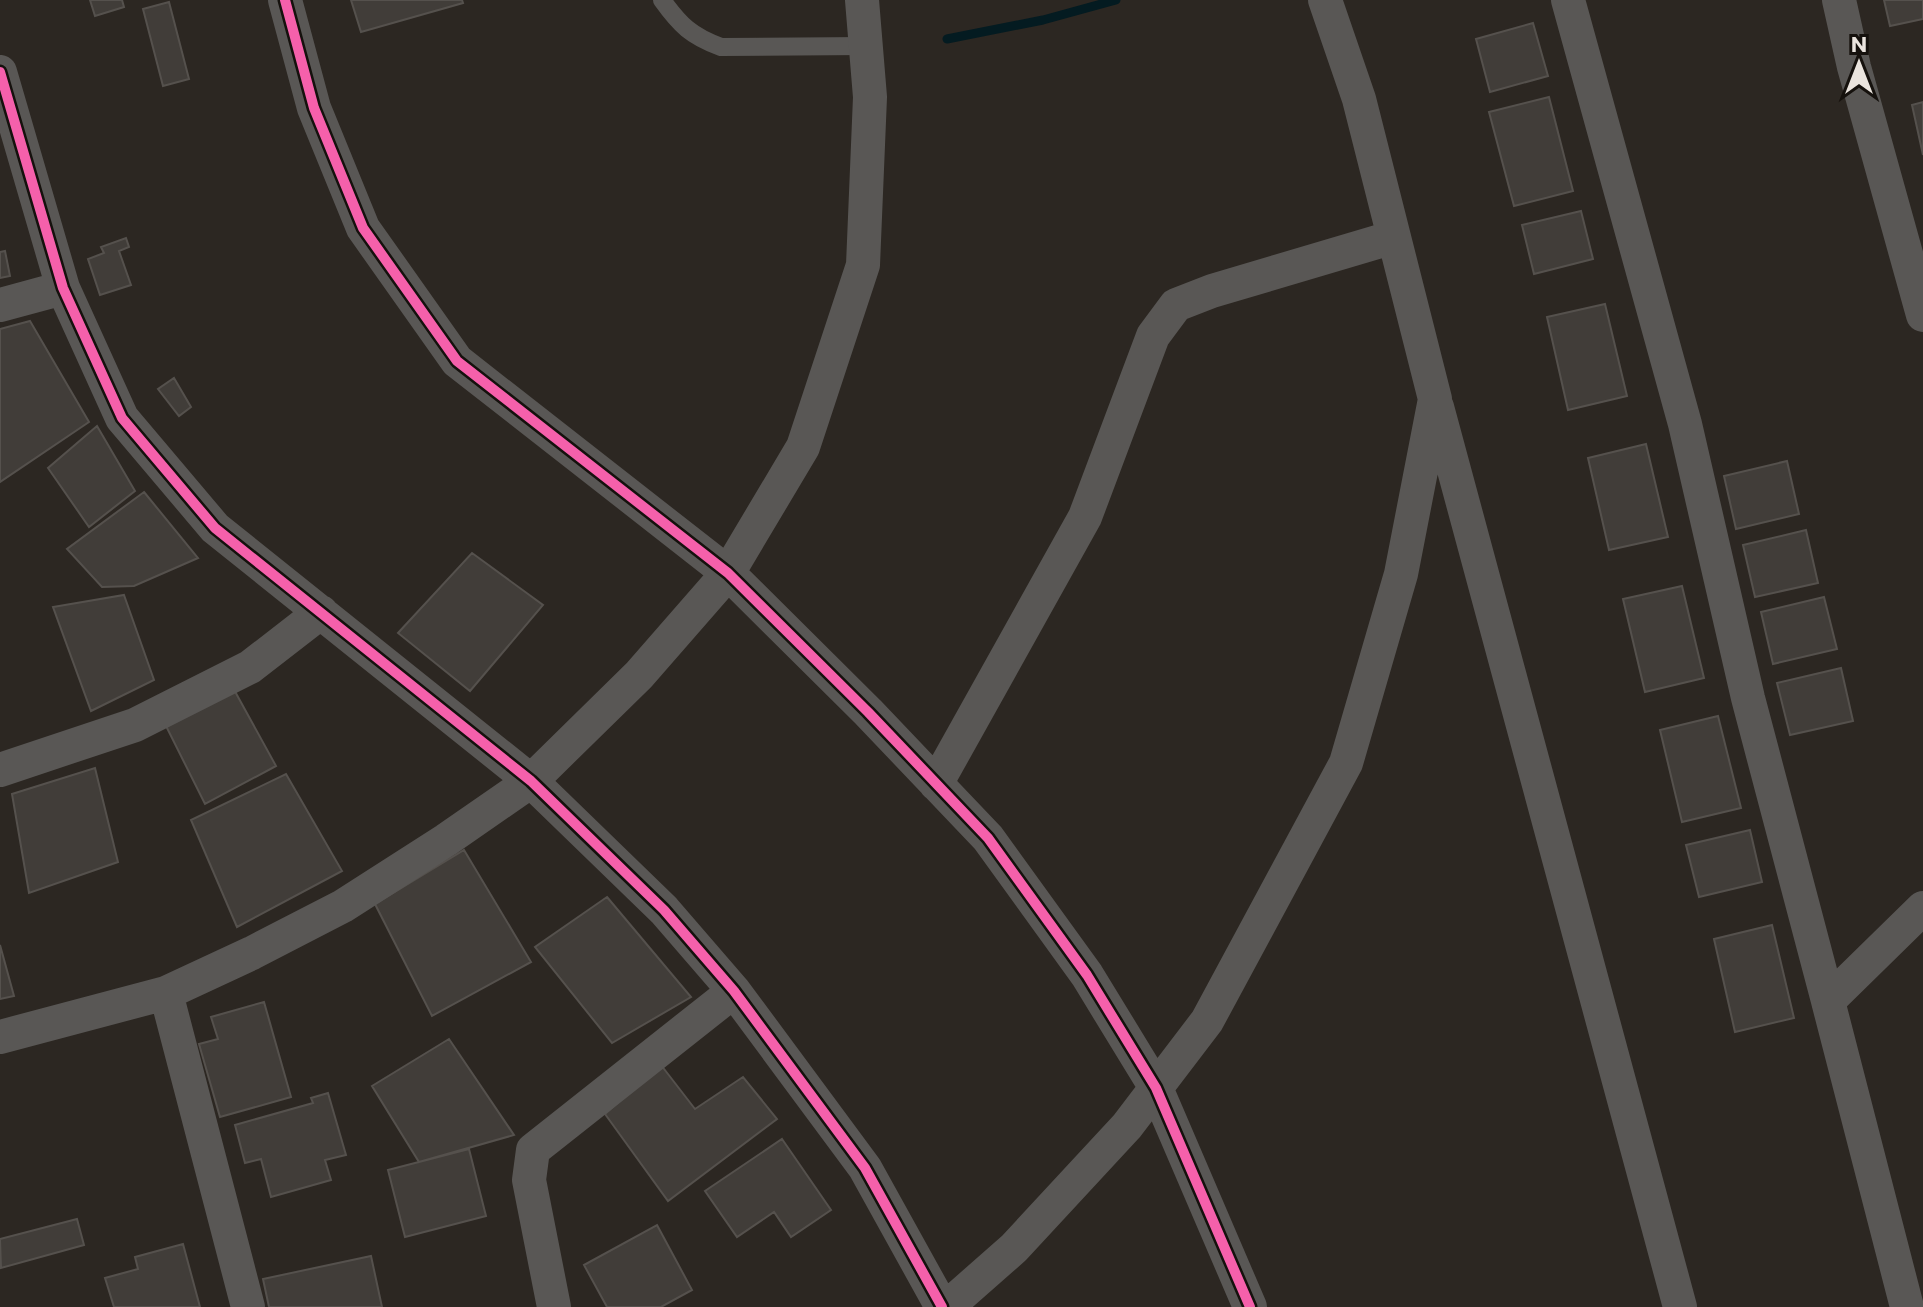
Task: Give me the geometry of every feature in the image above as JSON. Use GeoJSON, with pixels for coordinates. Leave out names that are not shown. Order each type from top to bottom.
{"type":"FeatureCollection","features":[{"type":"Feature","properties":{"kind":"street"},"geometry":{"type":"LineString","coordinates":[[285,0],[314,108],[363,228],[457,361],[728,573],[988,838],[1087,975],[1156,1088],[1250,1307]]}},
{"type":"Feature","properties":{"kind":"street"},"geometry":{"type":"LineString","coordinates":[[0,1037],[166,993],[343,906],[531,781],[639,675],[728,573],[803,447],[863,265],[870,97],[862,0]]}},
{"type":"Feature","properties":{"kind":"street"},"geometry":{"type":"LineString","coordinates":[[1325,0],[1359,99],[1435,399],[1680,1307]]}},
{"type":"Feature","properties":{"kind":"street"},"geometry":{"type":"LineString","coordinates":[[1568,0],[1685,424],[1748,698],[1907,1307]]}},
{"type":"Feature","properties":{"kind":"street"},"geometry":{"type":"LineString","coordinates":[[1839,0],[1854,67],[1923,315]]}},
{"type":"Feature","properties":{"kind":"street"},"geometry":{"type":"LineString","coordinates":[[0,72],[63,288],[122,418],[215,528],[531,781],[664,910],[734,991],[865,1168],[944,1307],[1014,1248],[1127,1126],[1207,1021],[1346,763],[1401,574],[1435,399]]}},
{"type":"Feature","properties":{"kind":"street"},"geometry":{"type":"LineString","coordinates":[[936,784],[1085,517],[1153,336],[1176,305],[1212,291],[1394,237]]}},
{"type":"Feature","properties":{"kind":"street"},"geometry":{"type":"LineString","coordinates":[[0,305],[63,288]]}},
{"type":"Feature","properties":{"kind":"street"},"geometry":{"type":"LineString","coordinates":[[0,770],[135,725],[250,667],[321,612]]}},
{"type":"Feature","properties":{"kind":"street"},"geometry":{"type":"LineString","coordinates":[[1828,1001],[1923,908]]}},
{"type":"Feature","properties":{"kind":"street"},"geometry":{"type":"LineString","coordinates":[[554,1307],[529,1180],[533,1150],[734,991]]}},
{"type":"Feature","properties":{"kind":"street"},"geometry":{"type":"LineString","coordinates":[[166,993],[248,1307]]}},
{"type":"Feature","properties":{"kind":"lane"},"geometry":{"type":"LineString","coordinates":[[662,0],[682,27],[703,41],[721,47],[866,46]]}},
{"type":"Feature","properties":{"kind":"building"},"geometry":{"type":"Polygon","coordinates":[[[90,0],[122,0],[124,7],[95,16],[90,0]]]}},
{"type":"Feature","properties":{"kind":"building"},"geometry":{"type":"Polygon","coordinates":[[[351,0],[462,0],[463,3],[361,32],[351,0]]]}},
{"type":"Feature","properties":{"kind":"building"},"geometry":{"type":"Polygon","coordinates":[[[1884,0],[1923,0],[1923,19],[1890,26],[1884,0]]]}},
{"type":"Feature","properties":{"kind":"building"},"geometry":{"type":"Polygon","coordinates":[[[169,2],[189,79],[163,86],[143,9],[169,2]]]}},
{"type":"Feature","properties":{"kind":"building"},"geometry":{"type":"Polygon","coordinates":[[[1533,23],[1548,76],[1490,92],[1476,39],[1533,23]]]}},
{"type":"Feature","properties":{"kind":"building"},"geometry":{"type":"Polygon","coordinates":[[[1549,97],[1573,191],[1514,206],[1489,112],[1549,97]]]}},
{"type":"Feature","properties":{"kind":"building"},"geometry":{"type":"Polygon","coordinates":[[[1923,102],[1923,155],[1912,105],[1923,102]]]}},
{"type":"Feature","properties":{"kind":"building"},"geometry":{"type":"Polygon","coordinates":[[[1581,211],[1593,259],[1534,274],[1522,225],[1581,211]]]}},
{"type":"Feature","properties":{"kind":"building"},"geometry":{"type":"Polygon","coordinates":[[[126,238],[129,247],[119,251],[131,285],[100,295],[88,259],[104,253],[101,247],[126,238]]]}},
{"type":"Feature","properties":{"kind":"building"},"geometry":{"type":"Polygon","coordinates":[[[5,251],[10,276],[0,278],[0,252],[5,251]]]}},
{"type":"Feature","properties":{"kind":"building"},"geometry":{"type":"Polygon","coordinates":[[[1605,304],[1627,396],[1568,410],[1547,317],[1605,304]]]}},
{"type":"Feature","properties":{"kind":"building"},"geometry":{"type":"Polygon","coordinates":[[[30,321],[89,422],[0,482],[0,329],[30,321]]]}},
{"type":"Feature","properties":{"kind":"building"},"geometry":{"type":"Polygon","coordinates":[[[174,378],[191,407],[179,416],[158,389],[174,378]]]}},
{"type":"Feature","properties":{"kind":"building"},"geometry":{"type":"Polygon","coordinates":[[[97,426],[135,491],[89,527],[48,468],[97,426]]]}},
{"type":"Feature","properties":{"kind":"building"},"geometry":{"type":"Polygon","coordinates":[[[1646,444],[1668,537],[1609,550],[1588,458],[1646,444]]]}},
{"type":"Feature","properties":{"kind":"building"},"geometry":{"type":"Polygon","coordinates":[[[1787,461],[1799,514],[1736,529],[1724,476],[1787,461]]]}},
{"type":"Feature","properties":{"kind":"building"},"geometry":{"type":"Polygon","coordinates":[[[144,492],[198,558],[134,586],[102,587],[67,549],[144,492]]]}},
{"type":"Feature","properties":{"kind":"building"},"geometry":{"type":"Polygon","coordinates":[[[1806,530],[1818,583],[1755,597],[1743,545],[1806,530]]]}},
{"type":"Feature","properties":{"kind":"building"},"geometry":{"type":"Polygon","coordinates":[[[472,553],[543,605],[470,691],[398,633],[472,553]]]}},
{"type":"Feature","properties":{"kind":"building"},"geometry":{"type":"Polygon","coordinates":[[[1682,586],[1704,678],[1645,692],[1623,599],[1682,586]]]}},
{"type":"Feature","properties":{"kind":"building"},"geometry":{"type":"Polygon","coordinates":[[[124,595],[154,680],[91,711],[53,607],[124,595]]]}},
{"type":"Feature","properties":{"kind":"building"},"geometry":{"type":"Polygon","coordinates":[[[1824,597],[1837,649],[1773,664],[1761,612],[1824,597]]]}},
{"type":"Feature","properties":{"kind":"building"},"geometry":{"type":"Polygon","coordinates":[[[1841,668],[1853,721],[1790,735],[1777,683],[1841,668]]]}},
{"type":"Feature","properties":{"kind":"building"},"geometry":{"type":"Polygon","coordinates":[[[232,686],[276,766],[205,804],[163,720],[232,686]]]}},
{"type":"Feature","properties":{"kind":"building"},"geometry":{"type":"Polygon","coordinates":[[[1718,716],[1741,808],[1682,822],[1660,730],[1718,716]]]}},
{"type":"Feature","properties":{"kind":"building"},"geometry":{"type":"Polygon","coordinates":[[[95,768],[118,862],[29,893],[12,794],[95,768]]]}},
{"type":"Feature","properties":{"kind":"building"},"geometry":{"type":"Polygon","coordinates":[[[286,774],[342,871],[237,927],[191,820],[286,774]]]}},
{"type":"Feature","properties":{"kind":"building"},"geometry":{"type":"Polygon","coordinates":[[[1750,830],[1762,882],[1699,897],[1686,845],[1750,830]]]}},
{"type":"Feature","properties":{"kind":"building"},"geometry":{"type":"Polygon","coordinates":[[[464,850],[531,962],[432,1016],[375,904],[464,850]]]}},
{"type":"Feature","properties":{"kind":"building"},"geometry":{"type":"Polygon","coordinates":[[[607,897],[691,997],[612,1043],[535,947],[607,897]]]}},
{"type":"Feature","properties":{"kind":"building"},"geometry":{"type":"Polygon","coordinates":[[[1772,925],[1794,1018],[1735,1032],[1714,939],[1772,925]]]}},
{"type":"Feature","properties":{"kind":"building"},"geometry":{"type":"Polygon","coordinates":[[[0,945],[14,996],[0,999],[0,945]]]}},
{"type":"Feature","properties":{"kind":"building"},"geometry":{"type":"Polygon","coordinates":[[[264,1002],[291,1097],[220,1117],[199,1044],[218,1039],[211,1017],[264,1002]]]}},
{"type":"Feature","properties":{"kind":"building"},"geometry":{"type":"Polygon","coordinates":[[[449,1039],[514,1135],[419,1162],[372,1086],[449,1039]]]}},
{"type":"Feature","properties":{"kind":"building"},"geometry":{"type":"Polygon","coordinates":[[[661,1065],[695,1109],[743,1077],[777,1119],[668,1201],[605,1114],[661,1065]]]}},
{"type":"Feature","properties":{"kind":"building"},"geometry":{"type":"Polygon","coordinates":[[[328,1093],[346,1155],[325,1160],[331,1180],[271,1197],[261,1159],[245,1163],[235,1125],[313,1103],[311,1098],[328,1093]]]}},
{"type":"Feature","properties":{"kind":"building"},"geometry":{"type":"Polygon","coordinates":[[[782,1139],[831,1210],[791,1237],[774,1212],[737,1237],[705,1191],[782,1139]]]}},
{"type":"Feature","properties":{"kind":"building"},"geometry":{"type":"Polygon","coordinates":[[[469,1149],[486,1216],[405,1237],[388,1170],[469,1149]]]}},
{"type":"Feature","properties":{"kind":"building"},"geometry":{"type":"Polygon","coordinates":[[[77,1219],[84,1245],[1,1268],[0,1239],[77,1219]]]}},
{"type":"Feature","properties":{"kind":"building"},"geometry":{"type":"Polygon","coordinates":[[[657,1225],[692,1290],[661,1307],[607,1307],[584,1265],[657,1225]]]}},
{"type":"Feature","properties":{"kind":"building"},"geometry":{"type":"Polygon","coordinates":[[[183,1244],[200,1307],[114,1307],[105,1278],[138,1269],[135,1257],[183,1244]]]}},
{"type":"Feature","properties":{"kind":"building"},"geometry":{"type":"Polygon","coordinates":[[[371,1256],[382,1307],[269,1307],[263,1279],[371,1256]]]}},
{"type":"Feature","properties":{"kind":"waterway"},"geometry":{"type":"LineString","coordinates":[[947,39],[1043,20],[1116,0]]}},
{"type":"Feature","properties":{"kind":"cycle path"},"geometry":{"type":"LineString","coordinates":[[285,0],[314,108],[363,228],[457,361],[728,573],[868,712],[988,838],[1087,975],[1156,1088],[1250,1307]]}},
{"type":"Feature","properties":{"kind":"cycle path"},"geometry":{"type":"LineString","coordinates":[[0,72],[63,288],[122,418],[215,528],[531,781],[664,910],[734,991],[865,1168],[942,1307]]}}]}
